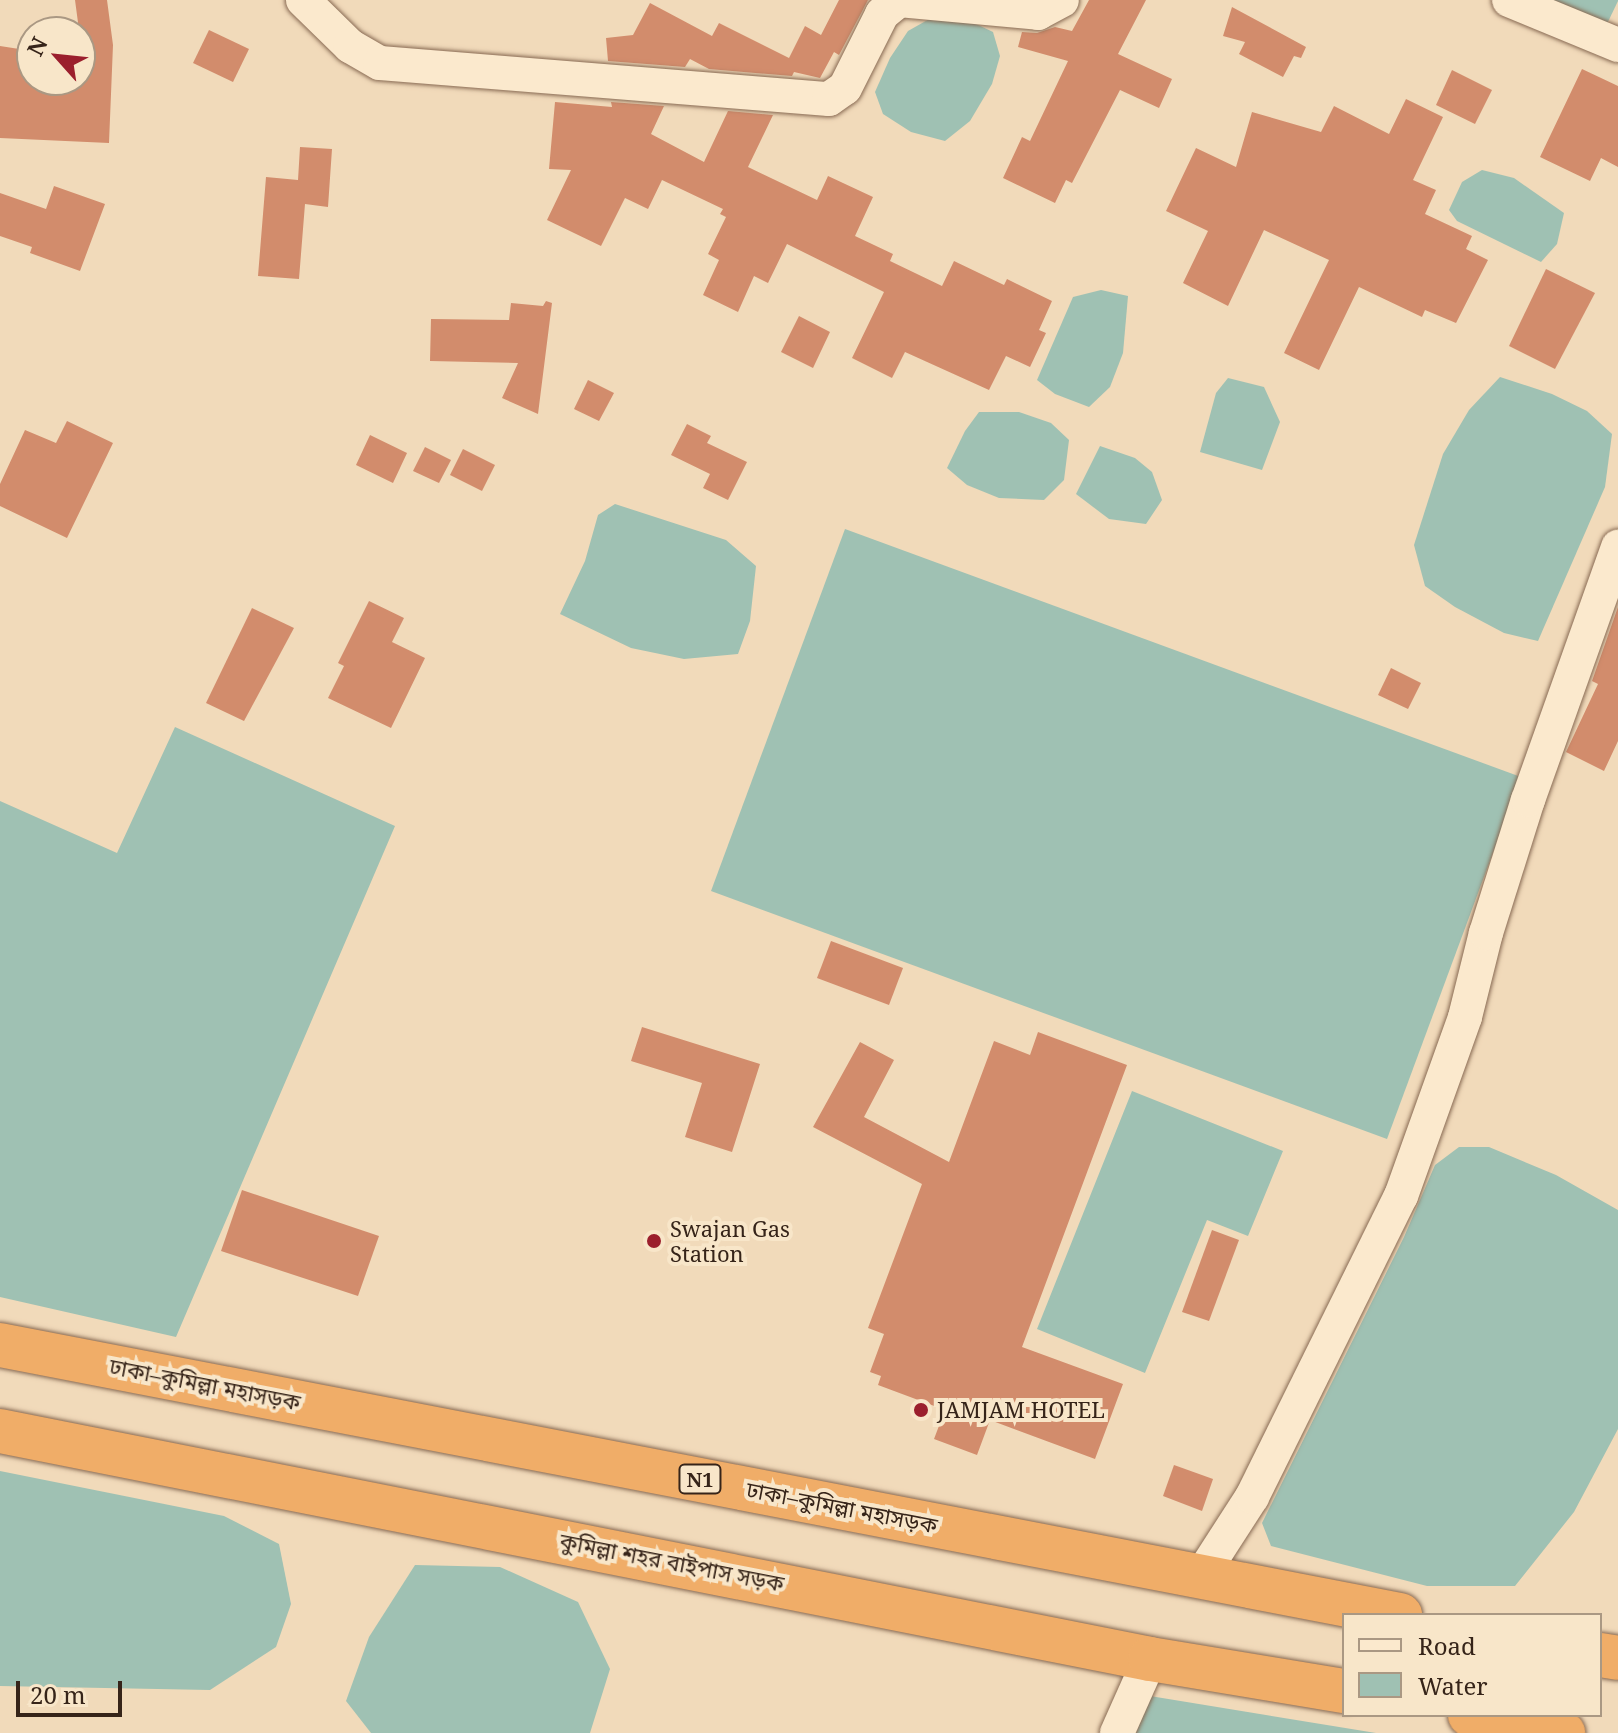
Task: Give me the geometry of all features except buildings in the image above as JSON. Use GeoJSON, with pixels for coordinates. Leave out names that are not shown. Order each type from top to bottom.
{"type":"FeatureCollection","features":[{"type":"Feature","properties":{"kind":"highway","name":"ঢাকা–কুমিল্লা মহাসড়ক"},"geometry":{"type":"LineString","coordinates":[[0,1345],[1390,1613]]}},
{"type":"Feature","properties":{"kind":"highway","name":"কুমিল্লা শহর বাইপাস সড়ক"},"geometry":{"type":"LineString","coordinates":[[0,1431],[1150,1659],[1342,1691]]}},
{"type":"Feature","properties":{"kind":"highway"},"geometry":{"type":"LineString","coordinates":[[1480,1717],[1563,1733]]}},
{"type":"Feature","properties":{"kind":"street"},"geometry":{"type":"LineString","coordinates":[[303,0],[350,46],[380,63],[829,99],[845,88],[882,14],[899,0],[1038,13],[1062,0]]}},
{"type":"Feature","properties":{"kind":"street"},"geometry":{"type":"LineString","coordinates":[[1509,0],[1618,45]]}},
{"type":"Feature","properties":{"kind":"street"},"geometry":{"type":"LineString","coordinates":[[1201,1576],[1252,1497],[1401,1196],[1465,1017],[1486,933],[1528,800],[1618,547]]}},
{"type":"Feature","properties":{"kind":"street"},"geometry":{"type":"LineString","coordinates":[[1117,1733],[1150,1659]]}},
{"type":"Feature","properties":{"kind":"water"},"geometry":{"type":"Polygon","coordinates":[[[1527,0],[1618,0],[1618,1],[1606,26],[1527,0]]]}},
{"type":"Feature","properties":{"kind":"water"},"geometry":{"type":"Polygon","coordinates":[[[931,18],[970,21],[993,32],[1000,56],[992,84],[970,121],[945,141],[911,132],[883,114],[875,92],[890,58],[908,31],[931,18]]]}},
{"type":"Feature","properties":{"kind":"water"},"geometry":{"type":"Polygon","coordinates":[[[1482,170],[1514,178],[1564,213],[1557,244],[1541,262],[1457,221],[1449,210],[1462,182],[1482,170]]]}},
{"type":"Feature","properties":{"kind":"water"},"geometry":{"type":"Polygon","coordinates":[[[1101,290],[1128,296],[1123,353],[1110,387],[1089,407],[1055,394],[1037,380],[1073,297],[1101,290]]]}},
{"type":"Feature","properties":{"kind":"water"},"geometry":{"type":"Polygon","coordinates":[[[1500,377],[1552,394],[1587,411],[1612,434],[1605,487],[1538,641],[1504,633],[1455,607],[1425,586],[1414,545],[1443,454],[1469,410],[1500,377]]]}},
{"type":"Feature","properties":{"kind":"water"},"geometry":{"type":"Polygon","coordinates":[[[1228,378],[1264,387],[1280,422],[1262,470],[1200,452],[1216,393],[1228,378]]]}},
{"type":"Feature","properties":{"kind":"water"},"geometry":{"type":"Polygon","coordinates":[[[979,412],[1019,412],[1051,423],[1069,440],[1064,480],[1044,500],[999,498],[967,485],[947,468],[965,431],[979,412]]]}},
{"type":"Feature","properties":{"kind":"water"},"geometry":{"type":"Polygon","coordinates":[[[1100,446],[1135,458],[1152,472],[1162,500],[1146,524],[1109,519],[1076,494],[1100,446]]]}},
{"type":"Feature","properties":{"kind":"water"},"geometry":{"type":"Polygon","coordinates":[[[615,504],[726,540],[756,566],[750,621],[738,654],[684,659],[631,648],[560,614],[585,561],[598,515],[615,504]]]}},
{"type":"Feature","properties":{"kind":"water"},"geometry":{"type":"Polygon","coordinates":[[[845,529],[1521,777],[1387,1139],[711,891],[845,529]]]}},
{"type":"Feature","properties":{"kind":"water"},"geometry":{"type":"Polygon","coordinates":[[[175,727],[395,826],[176,1337],[0,1297],[0,801],[117,853],[175,727]]]}},
{"type":"Feature","properties":{"kind":"water"},"geometry":{"type":"Polygon","coordinates":[[[1132,1091],[1283,1151],[1248,1236],[1207,1220],[1145,1373],[1037,1329],[1132,1091]]]}},
{"type":"Feature","properties":{"kind":"water"},"geometry":{"type":"Polygon","coordinates":[[[1459,1147],[1489,1147],[1556,1175],[1618,1210],[1618,1429],[1574,1512],[1515,1586],[1427,1586],[1271,1546],[1262,1523],[1404,1237],[1435,1165],[1459,1147]]]}},
{"type":"Feature","properties":{"kind":"water"},"geometry":{"type":"Polygon","coordinates":[[[0,1471],[224,1516],[279,1544],[291,1604],[276,1647],[210,1690],[0,1686],[0,1471]]]}},
{"type":"Feature","properties":{"kind":"water"},"geometry":{"type":"Polygon","coordinates":[[[415,1565],[500,1567],[578,1602],[610,1669],[590,1733],[371,1733],[346,1701],[369,1637],[415,1565]]]}},
{"type":"Feature","properties":{"kind":"water"},"geometry":{"type":"Polygon","coordinates":[[[1150,1696],[1376,1733],[1136,1733],[1150,1696]]]}},
{"type":"Feature","properties":{"kind":"place","name":"Swajan Gas Station"},"geometry":{"type":"Point","coordinates":[654,1241]}},
{"type":"Feature","properties":{"kind":"place","name":"JAMJAM HOTEL"},"geometry":{"type":"Point","coordinates":[921,1410]}}]}
